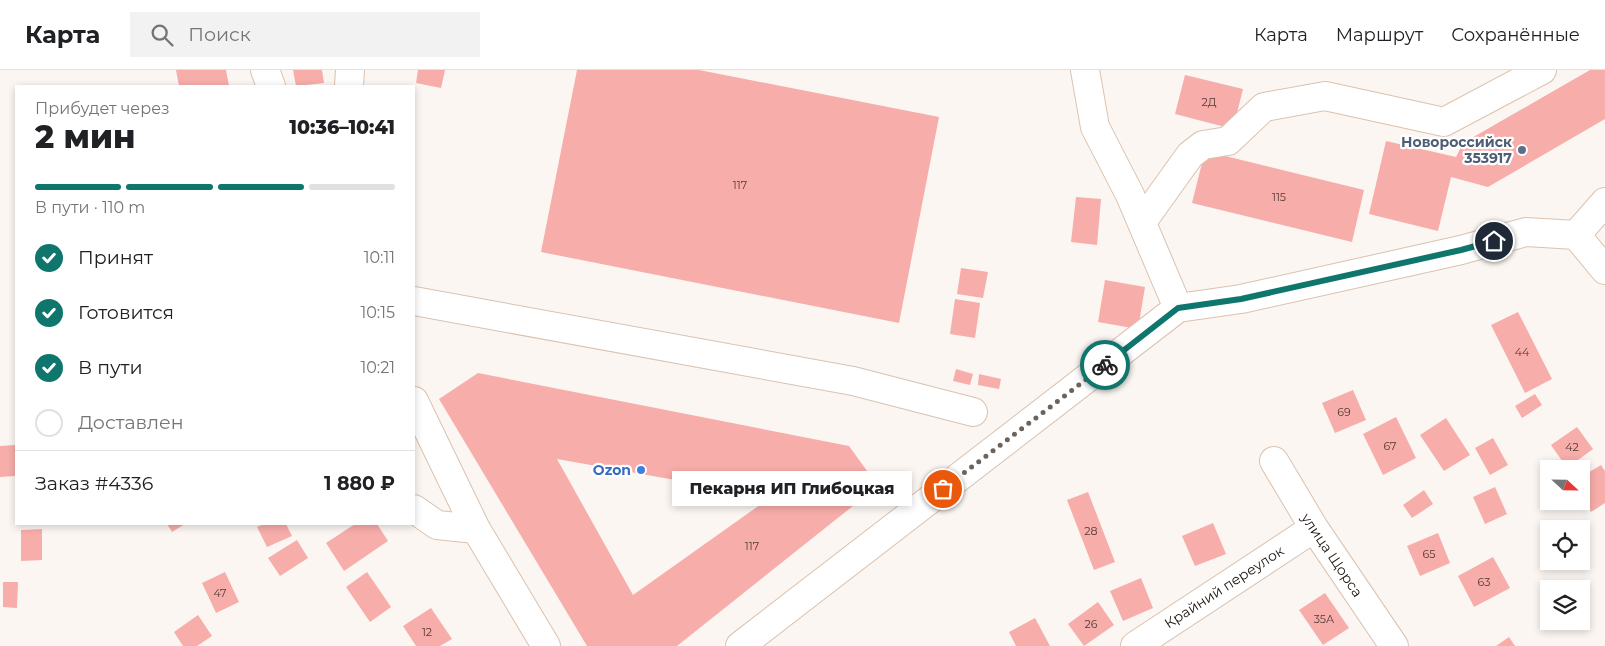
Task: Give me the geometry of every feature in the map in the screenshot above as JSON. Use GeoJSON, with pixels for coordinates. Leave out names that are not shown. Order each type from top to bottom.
{"type":"FeatureCollection","features":[{"type":"Feature","properties":{"kind":"street"},"geometry":{"type":"LineString","coordinates":[[265,70],[271,85]]}},
{"type":"Feature","properties":{"kind":"street"},"geometry":{"type":"LineString","coordinates":[[348,85],[350,70]]}},
{"type":"Feature","properties":{"kind":"street"},"geometry":{"type":"LineString","coordinates":[[1085,70],[1095,127],[1130,195],[1178,308]]}},
{"type":"Feature","properties":{"kind":"street"},"geometry":{"type":"LineString","coordinates":[[1142,222],[1190,155],[1203,145],[1228,141],[1264,107],[1325,96],[1444,122],[1542,70]]}},
{"type":"Feature","properties":{"kind":"street"},"geometry":{"type":"LineString","coordinates":[[1576,236],[1605,202]]}},
{"type":"Feature","properties":{"kind":"street"},"geometry":{"type":"LineString","coordinates":[[740,646],[1178,308],[1241,299],[1461,250],[1526,232],[1576,236],[1605,270]]}},
{"type":"Feature","properties":{"kind":"street"},"geometry":{"type":"LineString","coordinates":[[415,301],[853,381],[973,412]]}},
{"type":"Feature","properties":{"kind":"street"},"geometry":{"type":"LineString","coordinates":[[415,403],[476,529],[544,646]]}},
{"type":"Feature","properties":{"kind":"street","name":"улица Щорса"},"geometry":{"type":"LineString","coordinates":[[1274,461],[1314,528],[1394,646]]}},
{"type":"Feature","properties":{"kind":"street"},"geometry":{"type":"LineString","coordinates":[[415,510],[437,525],[476,529]]}},
{"type":"Feature","properties":{"kind":"street","name":"Крайний переулок"},"geometry":{"type":"LineString","coordinates":[[1135,646],[1314,528]]}},
{"type":"Feature","properties":{"kind":"building"},"geometry":{"type":"Polygon","coordinates":[[[176,70],[226,70],[229,85],[179,85],[176,70]]]}},
{"type":"Feature","properties":{"kind":"building"},"geometry":{"type":"Polygon","coordinates":[[[293,70],[322,70],[324,83],[296,85],[293,70]]]}},
{"type":"Feature","properties":{"kind":"building"},"geometry":{"type":"Polygon","coordinates":[[[418,70],[445,70],[441,88],[416,83],[418,70]]]}},
{"type":"Feature","properties":{"kind":"building"},"geometry":{"type":"Polygon","coordinates":[[[577,70],[699,70],[939,117],[899,323],[541,252],[577,70]]]}},
{"type":"Feature","properties":{"kind":"building"},"geometry":{"type":"Polygon","coordinates":[[[1590,70],[1605,70],[1605,119],[1488,187],[1451,177],[1438,231],[1369,214],[1386,141],[1456,157],[1463,143],[1590,70]]]}},
{"type":"Feature","properties":{"kind":"building"},"geometry":{"type":"Polygon","coordinates":[[[1185,75],[1243,89],[1233,129],[1175,114],[1185,75]]]}},
{"type":"Feature","properties":{"kind":"building"},"geometry":{"type":"Polygon","coordinates":[[[1205,151],[1364,190],[1352,242],[1192,203],[1205,151]]]}},
{"type":"Feature","properties":{"kind":"building"},"geometry":{"type":"Polygon","coordinates":[[[1076,197],[1101,199],[1097,245],[1071,242],[1076,197]]]}},
{"type":"Feature","properties":{"kind":"building"},"geometry":{"type":"Polygon","coordinates":[[[961,268],[988,272],[983,298],[957,294],[961,268]]]}},
{"type":"Feature","properties":{"kind":"building"},"geometry":{"type":"Polygon","coordinates":[[[1105,280],[1145,287],[1138,329],[1098,322],[1105,280]]]}},
{"type":"Feature","properties":{"kind":"building"},"geometry":{"type":"Polygon","coordinates":[[[955,299],[980,303],[975,338],[950,334],[955,299]]]}},
{"type":"Feature","properties":{"kind":"building"},"geometry":{"type":"Polygon","coordinates":[[[1518,312],[1552,379],[1525,393],[1491,325],[1518,312]]]}},
{"type":"Feature","properties":{"kind":"building"},"geometry":{"type":"Polygon","coordinates":[[[956,369],[973,374],[970,385],[953,381],[956,369]]]}},
{"type":"Feature","properties":{"kind":"building"},"geometry":{"type":"Polygon","coordinates":[[[478,373],[849,446],[878,486],[677,646],[587,646],[439,399],[478,373]],[[557,459],[633,595],[771,497],[557,459]]]}},
{"type":"Feature","properties":{"kind":"building"},"geometry":{"type":"Polygon","coordinates":[[[979,374],[1001,379],[999,389],[978,385],[979,374]]]}},
{"type":"Feature","properties":{"kind":"building"},"geometry":{"type":"Polygon","coordinates":[[[1353,390],[1366,420],[1335,433],[1322,403],[1353,390]]]}},
{"type":"Feature","properties":{"kind":"building"},"geometry":{"type":"Polygon","coordinates":[[[1535,394],[1542,405],[1522,418],[1515,406],[1535,394]]]}},
{"type":"Feature","properties":{"kind":"building"},"geometry":{"type":"Polygon","coordinates":[[[1396,417],[1416,458],[1383,475],[1363,434],[1396,417]]]}},
{"type":"Feature","properties":{"kind":"building"},"geometry":{"type":"Polygon","coordinates":[[[1446,418],[1470,455],[1444,471],[1420,435],[1446,418]]]}},
{"type":"Feature","properties":{"kind":"building"},"geometry":{"type":"Polygon","coordinates":[[[1577,427],[1593,449],[1578,460],[1561,460],[1551,445],[1577,427]]]}},
{"type":"Feature","properties":{"kind":"building"},"geometry":{"type":"Polygon","coordinates":[[[1493,438],[1508,465],[1490,475],[1475,448],[1493,438]]]}},
{"type":"Feature","properties":{"kind":"building"},"geometry":{"type":"Polygon","coordinates":[[[15,445],[15,476],[0,477],[0,446],[15,445]]]}},
{"type":"Feature","properties":{"kind":"building"},"geometry":{"type":"Polygon","coordinates":[[[1601,465],[1605,471],[1605,503],[1591,512],[1590,510],[1590,472],[1601,465]]]}},
{"type":"Feature","properties":{"kind":"building"},"geometry":{"type":"Polygon","coordinates":[[[1495,487],[1507,514],[1485,524],[1473,497],[1495,487]]]}},
{"type":"Feature","properties":{"kind":"building"},"geometry":{"type":"Polygon","coordinates":[[[1424,490],[1433,504],[1412,518],[1403,505],[1424,490]]]}},
{"type":"Feature","properties":{"kind":"building"},"geometry":{"type":"Polygon","coordinates":[[[1088,492],[1115,562],[1094,570],[1067,500],[1088,492]]]}},
{"type":"Feature","properties":{"kind":"building"},"geometry":{"type":"Polygon","coordinates":[[[1213,523],[1226,554],[1195,566],[1182,536],[1213,523]]]}},
{"type":"Feature","properties":{"kind":"building"},"geometry":{"type":"Polygon","coordinates":[[[168,525],[183,525],[172,532],[168,525]]]}},
{"type":"Feature","properties":{"kind":"building"},"geometry":{"type":"Polygon","coordinates":[[[262,525],[286,525],[292,536],[267,547],[257,527],[262,525]]]}},
{"type":"Feature","properties":{"kind":"building"},"geometry":{"type":"Polygon","coordinates":[[[353,525],[378,525],[388,541],[344,571],[326,543],[353,525]]]}},
{"type":"Feature","properties":{"kind":"building"},"geometry":{"type":"Polygon","coordinates":[[[42,529],[42,560],[21,561],[21,530],[42,529]]]}},
{"type":"Feature","properties":{"kind":"building"},"geometry":{"type":"Polygon","coordinates":[[[1438,533],[1450,563],[1420,576],[1407,546],[1438,533]]]}},
{"type":"Feature","properties":{"kind":"building"},"geometry":{"type":"Polygon","coordinates":[[[297,540],[308,558],[280,576],[268,558],[297,540]]]}},
{"type":"Feature","properties":{"kind":"building"},"geometry":{"type":"Polygon","coordinates":[[[1493,557],[1510,588],[1474,607],[1458,576],[1493,557]]]}},
{"type":"Feature","properties":{"kind":"building"},"geometry":{"type":"Polygon","coordinates":[[[225,572],[239,602],[216,613],[202,583],[225,572]]]}},
{"type":"Feature","properties":{"kind":"building"},"geometry":{"type":"Polygon","coordinates":[[[367,572],[391,607],[370,622],[346,587],[367,572]]]}},
{"type":"Feature","properties":{"kind":"building"},"geometry":{"type":"Polygon","coordinates":[[[1141,578],[1153,608],[1123,621],[1110,591],[1141,578]]]}},
{"type":"Feature","properties":{"kind":"building"},"geometry":{"type":"Polygon","coordinates":[[[3,582],[18,582],[17,608],[3,607],[3,582]]]}},
{"type":"Feature","properties":{"kind":"building"},"geometry":{"type":"Polygon","coordinates":[[[1325,593],[1349,628],[1323,645],[1299,610],[1325,593]]]}},
{"type":"Feature","properties":{"kind":"building"},"geometry":{"type":"Polygon","coordinates":[[[1098,602],[1114,625],[1084,646],[1068,624],[1098,602]]]}},
{"type":"Feature","properties":{"kind":"building"},"geometry":{"type":"Polygon","coordinates":[[[431,608],[452,639],[440,646],[416,646],[403,626],[431,608]]]}},
{"type":"Feature","properties":{"kind":"building"},"geometry":{"type":"Polygon","coordinates":[[[198,615],[212,636],[197,646],[183,646],[174,632],[198,615]]]}},
{"type":"Feature","properties":{"kind":"building"},"geometry":{"type":"Polygon","coordinates":[[[1035,618],[1050,646],[1016,646],[1009,632],[1035,618]]]}},
{"type":"Feature","properties":{"kind":"building"},"geometry":{"type":"Polygon","coordinates":[[[1509,637],[1515,646],[1496,646],[1509,637]]]}},
{"type":"Feature","properties":{"kind":"way so far"},"geometry":{"type":"LineString","coordinates":[[943,489],[1105,365]]}},
{"type":"Feature","properties":{"kind":"place","name":"Новороссийск 353917"},"geometry":{"type":"Point","coordinates":[1522,150]}},
{"type":"Feature","properties":{"kind":"place","name":"Ozon"},"geometry":{"type":"Point","coordinates":[641,470]}},
{"type":"Feature","properties":{"kind":"place","name":"Пекарня ИП Глибоцкая"},"geometry":{"type":"Point","coordinates":[943,489]}},
{"type":"Feature","properties":{"kind":"route"},"geometry":{"type":"LineString","coordinates":[[1105,365],[1178,308],[1241,299],[1494,241]]}}]}
